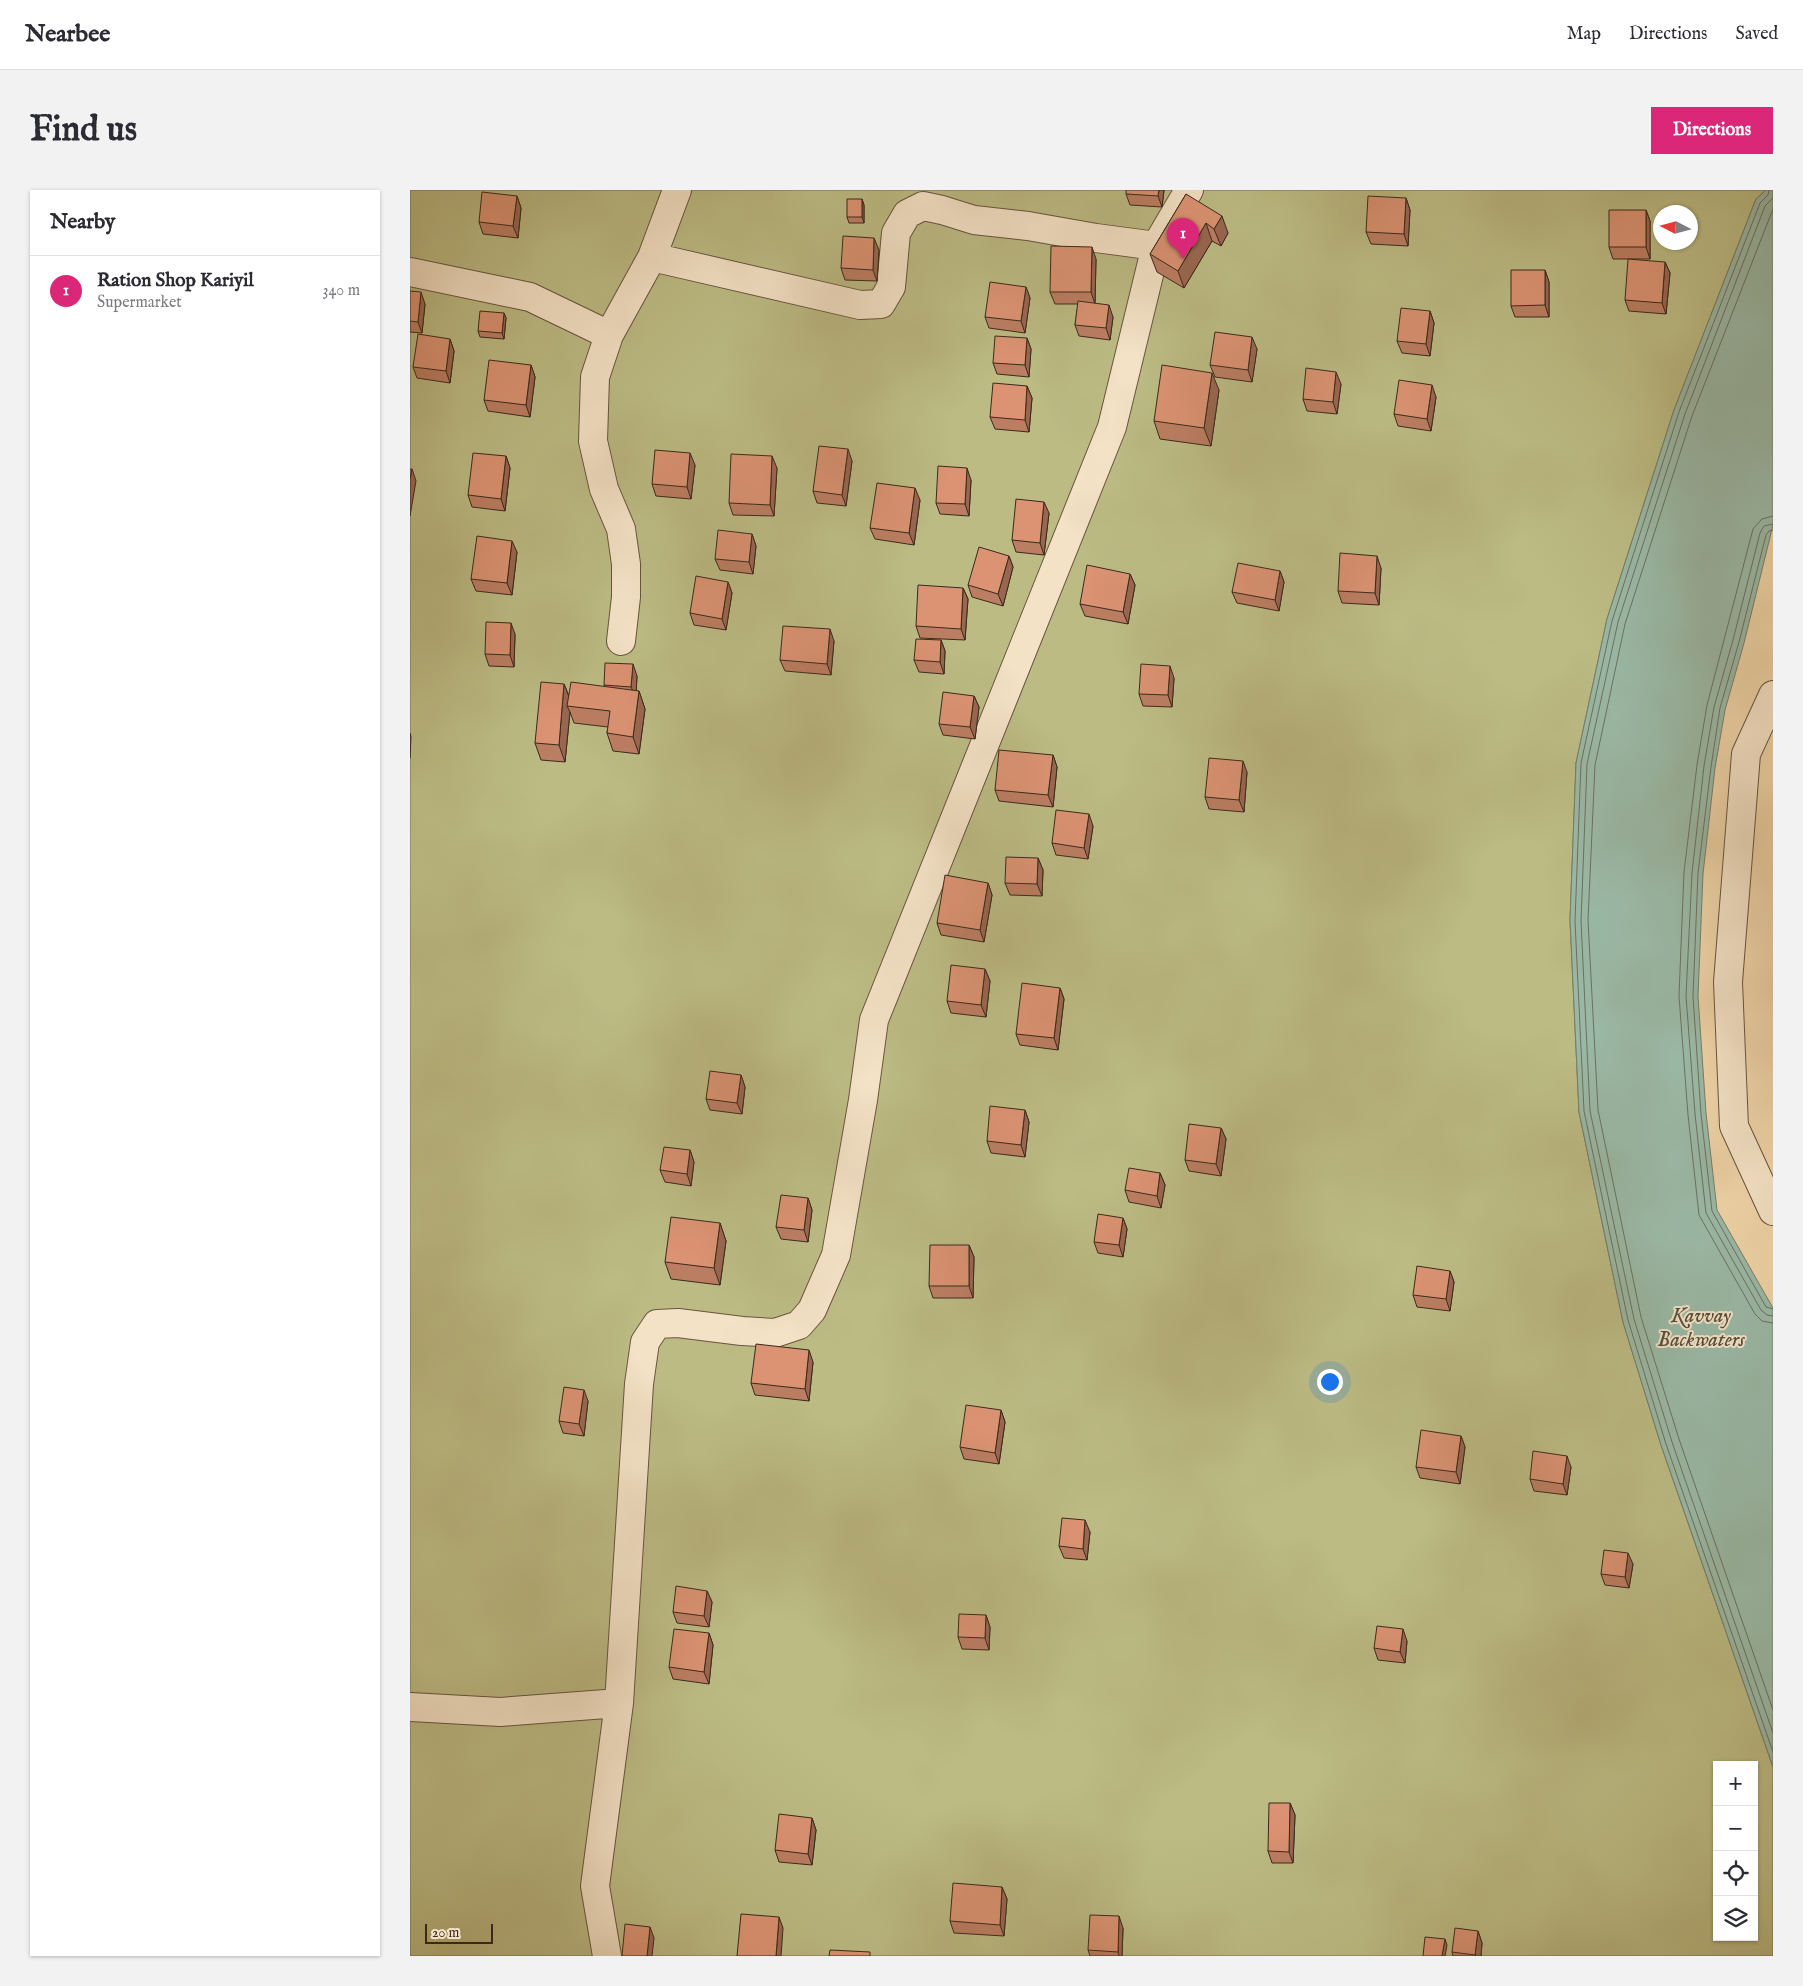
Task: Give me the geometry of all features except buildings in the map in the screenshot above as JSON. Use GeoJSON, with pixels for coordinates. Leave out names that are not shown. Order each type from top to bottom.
{"type":"FeatureCollection","features":[{"type":"Feature","properties":{"kind":"street"},"geometry":{"type":"LineString","coordinates":[[621,641],[626,597],[626,564],[621,529],[604,489],[593,441],[595,377],[609,335],[652,257],[677,190]]}},
{"type":"Feature","properties":{"kind":"street"},"geometry":{"type":"LineString","coordinates":[[606,1956],[595,1886],[619,1703],[639,1384],[645,1342],[657,1324],[678,1323],[742,1332],[774,1333],[799,1325],[812,1310],[836,1255],[863,1100],[874,1020],[1112,427],[1156,246],[1189,190]]}},
{"type":"Feature","properties":{"kind":"street"},"geometry":{"type":"LineString","coordinates":[[652,257],[860,305],[881,304],[891,287],[896,234],[907,214],[923,206],[974,220],[1028,226],[1156,246]]}},
{"type":"Feature","properties":{"kind":"street"},"geometry":{"type":"LineString","coordinates":[[410,272],[530,297],[609,335]]}},
{"type":"Feature","properties":{"kind":"street"},"geometry":{"type":"LineString","coordinates":[[1773,695],[1746,754],[1728,982],[1734,1126],[1773,1211]]}},
{"type":"Feature","properties":{"kind":"street"},"geometry":{"type":"LineString","coordinates":[[410,1707],[500,1712],[619,1703]]}},
{"type":"Feature","properties":{"kind":"shaded area"},"geometry":{"type":"Polygon","coordinates":[[[410,190],[1766,190],[1756,199],[1674,410],[1607,619],[1576,763],[1570,920],[1579,1112],[1623,1322],[1661,1445],[1773,1767],[1773,1956],[410,1956],[410,190]]]}},
{"type":"Feature","properties":{"kind":"water","name":"Kavvay Backwaters"},"geometry":{"type":"Polygon","coordinates":[[[1766,190],[1773,190],[1773,525],[1744,643],[1725,710],[1715,768],[1703,874],[1698,996],[1706,1113],[1717,1210],[1773,1308],[1773,1767],[1661,1445],[1623,1322],[1579,1112],[1570,920],[1576,763],[1607,619],[1674,410],[1756,199],[1766,190]]]}},
{"type":"Feature","properties":{"kind":"place","name":"Ration Shop Kariyil"},"geometry":{"type":"Point","coordinates":[1183,259]}}]}
